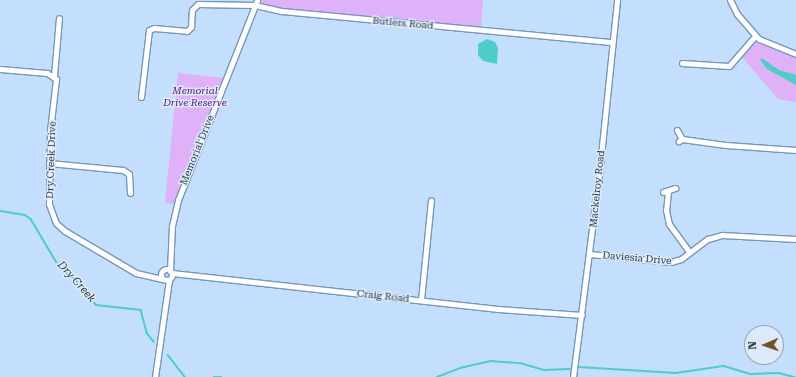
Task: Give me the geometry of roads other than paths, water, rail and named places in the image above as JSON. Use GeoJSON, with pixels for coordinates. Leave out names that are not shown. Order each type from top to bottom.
{"type":"FeatureCollection","features":[{"type":"Feature","properties":{"kind":"street","name":"Mackelroy Road"},"geometry":{"type":"LineString","coordinates":[[573,377],[590,254],[611,42],[617,0]]}},
{"type":"Feature","properties":{"kind":"street"},"geometry":{"type":"LineString","coordinates":[[730,0],[737,14],[755,36],[763,42],[796,54]]}},
{"type":"Feature","properties":{"kind":"street","name":"Butlers Road"},"geometry":{"type":"LineString","coordinates":[[141,97],[149,30],[154,28],[189,29],[196,5],[256,2],[282,11],[611,42]]}},
{"type":"Feature","properties":{"kind":"street","name":"Memorial Drive"},"geometry":{"type":"LineString","coordinates":[[155,377],[178,200],[256,2]]}},
{"type":"Feature","properties":{"kind":"street","name":"Dry Creek Drive"},"geometry":{"type":"LineString","coordinates":[[59,18],[54,76],[56,88],[50,124],[49,204],[56,223],[65,231],[141,274],[168,277]]}},
{"type":"Feature","properties":{"kind":"street"},"geometry":{"type":"LineString","coordinates":[[681,63],[729,66],[755,36]]}},
{"type":"Feature","properties":{"kind":"street"},"geometry":{"type":"LineString","coordinates":[[0,69],[54,76]]}},
{"type":"Feature","properties":{"kind":"street"},"geometry":{"type":"LineString","coordinates":[[677,130],[680,140],[796,150]]}},
{"type":"Feature","properties":{"kind":"street"},"geometry":{"type":"LineString","coordinates":[[50,163],[123,170],[129,174],[130,193]]}},
{"type":"Feature","properties":{"kind":"street"},"geometry":{"type":"LineString","coordinates":[[675,188],[666,192],[666,210],[669,224],[689,252]]}},
{"type":"Feature","properties":{"kind":"street"},"geometry":{"type":"LineString","coordinates":[[421,300],[431,200]]}},
{"type":"Feature","properties":{"kind":"street","name":"Daviesia Drive"},"geometry":{"type":"LineString","coordinates":[[590,254],[671,262],[678,261],[708,239],[729,234],[796,239]]}},
{"type":"Feature","properties":{"kind":"street","name":"Memorial Drive"},"geometry":{"type":"LineString","coordinates":[[163,272],[169,260]]}},
{"type":"Feature","properties":{"kind":"street"},"geometry":{"type":"LineString","coordinates":[[141,274],[163,272],[168,277]]}},
{"type":"Feature","properties":{"kind":"street","name":"Craig Road"},"geometry":{"type":"LineString","coordinates":[[168,277],[183,275],[582,315]]}},
{"type":"Feature","properties":{"kind":"waterway","name":"Dry Creek"},"geometry":{"type":"LineString","coordinates":[[0,211],[25,215],[31,219],[60,268],[76,280],[96,305],[141,310],[147,333],[154,342]]}},
{"type":"Feature","properties":{"kind":"waterway","name":"Dry Creek"},"geometry":{"type":"LineString","coordinates":[[168,355],[185,377]]}},
{"type":"Feature","properties":{"kind":"waterway","name":"Dry Creek"},"geometry":{"type":"LineString","coordinates":[[437,377],[460,368],[490,361],[520,363],[544,370],[570,369]]}},
{"type":"Feature","properties":{"kind":"waterway","name":"Dry Creek"},"geometry":{"type":"LineString","coordinates":[[579,367],[676,373],[724,366],[751,374],[779,373],[794,377]]}},
{"type":"Feature","properties":{"kind":"waterway","name":"Dry Creek"},"geometry":{"type":"LineString","coordinates":[[214,377],[221,377]]}},
{"type":"Feature","properties":{"kind":"park label","name":"Memorial Drive Reserve"},"geometry":{"type":"Point","coordinates":[195,96]}}]}
